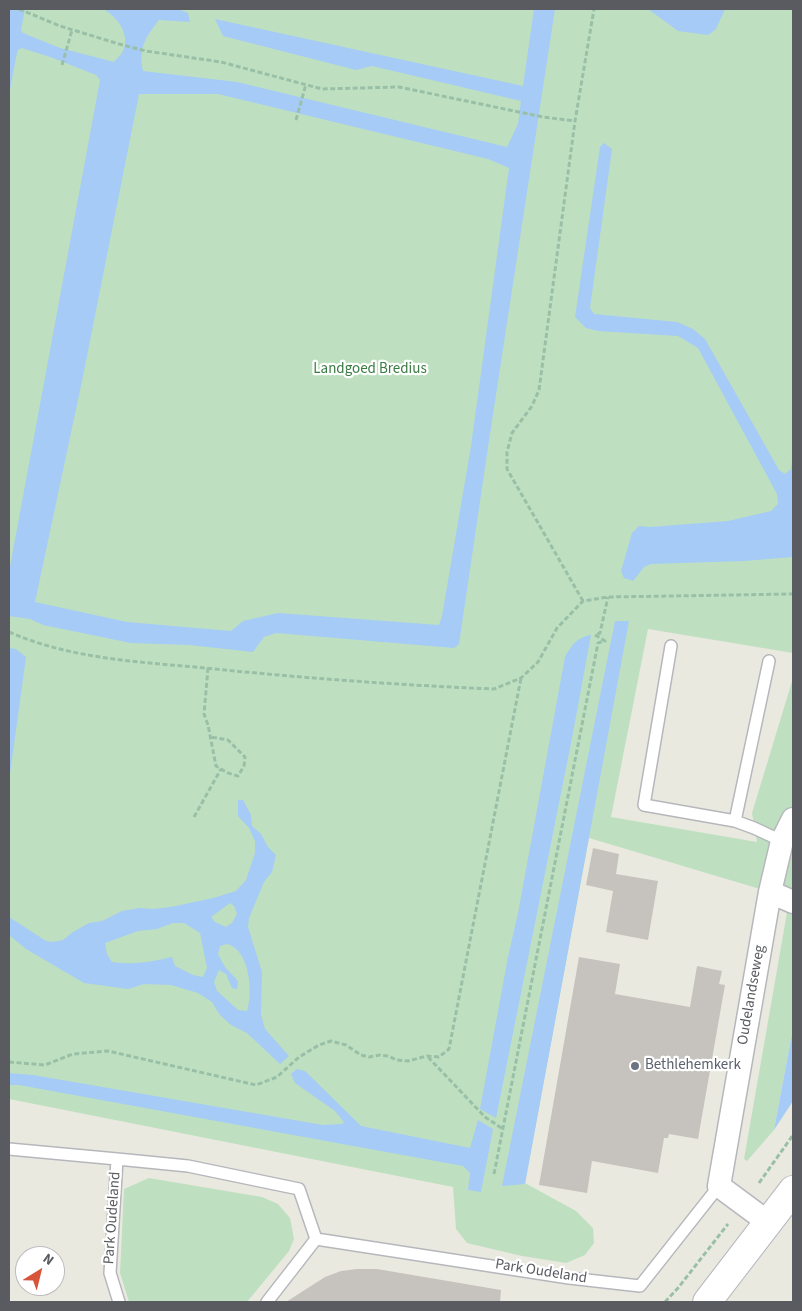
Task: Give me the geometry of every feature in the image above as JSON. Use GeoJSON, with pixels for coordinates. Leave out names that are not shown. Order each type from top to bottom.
{"type":"FeatureCollection","features":[{"type":"Feature","properties":{"kind":"main road"},"geometry":{"type":"LineString","coordinates":[[707,1302],[793,1190]]}},
{"type":"Feature","properties":{"kind":"street","name":"Oudelandseweg"},"geometry":{"type":"LineString","coordinates":[[719,1186],[770,892],[782,841],[793,819]]}},
{"type":"Feature","properties":{"kind":"street"},"geometry":{"type":"LineString","coordinates":[[770,892],[793,902]]}},
{"type":"Feature","properties":{"kind":"street"},"geometry":{"type":"LineString","coordinates":[[719,1186],[769,1223]]}},
{"type":"Feature","properties":{"kind":"lane"},"geometry":{"type":"LineString","coordinates":[[672,646],[644,805],[735,821],[782,841]]}},
{"type":"Feature","properties":{"kind":"lane"},"geometry":{"type":"LineString","coordinates":[[735,821],[769,661]]}},
{"type":"Feature","properties":{"kind":"lane"},"geometry":{"type":"LineString","coordinates":[[9,1149],[117,1160]]}},
{"type":"Feature","properties":{"kind":"lane","name":"Park Oudeland"},"geometry":{"type":"LineString","coordinates":[[119,1302],[110,1273],[117,1160],[188,1166],[299,1189],[316,1239],[569,1278],[640,1286],[719,1186]]}},
{"type":"Feature","properties":{"kind":"lane"},"geometry":{"type":"LineString","coordinates":[[268,1302],[316,1239]]}},
{"type":"Feature","properties":{"kind":"path"},"geometry":{"type":"LineString","coordinates":[[18,9],[72,30],[118,44],[146,51],[220,62],[322,89],[398,87],[543,117],[575,121]]}},
{"type":"Feature","properties":{"kind":"path"},"geometry":{"type":"LineString","coordinates":[[584,601],[507,469],[507,452],[512,433],[532,406],[539,390],[575,121],[594,9]]}},
{"type":"Feature","properties":{"kind":"path"},"geometry":{"type":"LineString","coordinates":[[62,66],[72,30]]}},
{"type":"Feature","properties":{"kind":"path"},"geometry":{"type":"LineString","coordinates":[[296,120],[306,84]]}},
{"type":"Feature","properties":{"kind":"path"},"geometry":{"type":"LineString","coordinates":[[9,632],[31,642],[105,658],[411,685],[494,689],[521,678],[538,662],[556,628],[584,601],[608,597],[793,594]]}},
{"type":"Feature","properties":{"kind":"path"},"geometry":{"type":"LineString","coordinates":[[494,1174],[598,643],[605,641],[595,635],[600,632],[608,597]]}},
{"type":"Feature","properties":{"kind":"path"},"geometry":{"type":"LineString","coordinates":[[208,668],[204,714],[211,737],[216,766],[238,776],[244,766],[245,757],[228,740],[211,737]]}},
{"type":"Feature","properties":{"kind":"path"},"geometry":{"type":"LineString","coordinates":[[9,1062],[45,1065],[73,1054],[108,1051],[256,1085],[277,1077],[299,1057],[319,1045],[331,1041],[346,1045],[361,1055],[369,1057],[388,1056],[408,1062],[427,1056],[439,1056],[449,1049],[521,678]]}},
{"type":"Feature","properties":{"kind":"path"},"geometry":{"type":"LineString","coordinates":[[194,817],[221,769]]}},
{"type":"Feature","properties":{"kind":"path"},"geometry":{"type":"LineString","coordinates":[[427,1056],[485,1117],[503,1129]]}},
{"type":"Feature","properties":{"kind":"green space","name":"Landgoed Bredius"},"geometry":{"type":"Polygon","coordinates":[[[9,9],[793,9],[793,653],[648,629],[611,817],[757,842],[752,813],[793,678],[793,1028],[774,1130],[747,1161],[744,1159],[789,901],[770,892],[589,838],[525,1183],[576,1211],[593,1228],[594,1243],[585,1255],[566,1263],[522,1256],[467,1243],[456,1229],[453,1187],[9,1099],[9,9]]]}},
{"type":"Feature","properties":{"kind":"green space"},"geometry":{"type":"Polygon","coordinates":[[[149,1178],[262,1197],[278,1204],[290,1218],[294,1239],[289,1251],[247,1302],[129,1302],[120,1273],[124,1189],[149,1178]]]}},
{"type":"Feature","properties":{"kind":"water"},"geometry":{"type":"Polygon","coordinates":[[[9,9],[25,9],[21,30],[23,33],[60,48],[114,62],[125,47],[124,33],[113,16],[103,9],[178,9],[188,13],[190,22],[159,20],[150,32],[142,49],[143,71],[237,82],[507,147],[518,124],[521,101],[372,66],[356,70],[223,36],[215,19],[523,86],[534,9],[555,9],[459,644],[454,648],[276,633],[264,637],[253,652],[189,645],[131,643],[43,625],[30,619],[9,616],[9,572],[100,80],[96,75],[22,48],[17,53],[9,95],[9,9]],[[139,94],[82,381],[35,602],[127,622],[231,631],[243,621],[278,613],[439,625],[471,446],[509,168],[488,159],[218,94],[139,94]]]}},
{"type":"Feature","properties":{"kind":"water"},"geometry":{"type":"Polygon","coordinates":[[[648,9],[725,9],[716,29],[708,35],[678,31],[648,9]]]}},
{"type":"Feature","properties":{"kind":"water"},"geometry":{"type":"Polygon","coordinates":[[[604,143],[612,149],[590,308],[594,314],[677,322],[693,329],[705,339],[779,470],[785,474],[791,469],[793,451],[793,557],[744,561],[651,564],[644,567],[633,581],[624,578],[621,571],[632,533],[639,526],[650,527],[728,521],[771,511],[778,504],[777,494],[698,348],[678,336],[598,331],[586,328],[575,317],[600,147],[604,143]]]}},
{"type":"Feature","properties":{"kind":"water"},"geometry":{"type":"Polygon","coordinates":[[[615,621],[629,621],[525,1184],[502,1186],[615,621]]]}},
{"type":"Feature","properties":{"kind":"water"},"geometry":{"type":"Polygon","coordinates":[[[591,635],[496,1118],[480,1109],[565,657],[575,643],[591,635]]]}},
{"type":"Feature","properties":{"kind":"water"},"geometry":{"type":"Polygon","coordinates":[[[9,648],[16,649],[26,657],[9,781],[9,648]]]}},
{"type":"Feature","properties":{"kind":"water"},"geometry":{"type":"Polygon","coordinates":[[[238,800],[243,800],[251,815],[252,826],[261,834],[268,847],[276,855],[272,872],[264,882],[249,918],[248,927],[262,972],[261,1015],[265,1029],[289,1056],[280,1064],[247,1033],[231,1025],[219,1014],[212,1002],[198,993],[171,985],[144,984],[128,989],[84,983],[26,949],[9,935],[9,917],[46,941],[53,942],[63,940],[89,923],[102,921],[122,911],[139,908],[171,907],[236,891],[246,880],[255,853],[255,841],[249,828],[238,816],[238,800]],[[230,903],[211,917],[215,922],[226,927],[232,923],[237,914],[234,906],[230,903]],[[173,923],[157,929],[138,931],[105,943],[107,954],[112,962],[120,963],[142,962],[172,957],[175,966],[193,975],[203,977],[207,968],[200,933],[184,923],[173,923]],[[227,944],[220,946],[218,954],[225,967],[238,981],[237,989],[232,988],[226,974],[219,970],[214,982],[217,991],[238,1010],[247,1011],[250,993],[245,963],[241,954],[235,948],[227,944]]]}},
{"type":"Feature","properties":{"kind":"water"},"geometry":{"type":"Polygon","coordinates":[[[793,1028],[793,1101],[774,1130],[793,1028]]]}},
{"type":"Feature","properties":{"kind":"water"},"geometry":{"type":"Polygon","coordinates":[[[297,1069],[305,1071],[361,1126],[470,1148],[478,1120],[493,1129],[481,1192],[468,1190],[470,1173],[463,1166],[19,1085],[9,1085],[9,1073],[33,1075],[323,1125],[342,1124],[344,1122],[335,1111],[295,1083],[291,1074],[297,1069]]]}},
{"type":"Feature","properties":{"kind":"building"},"geometry":{"type":"Polygon","coordinates":[[[593,848],[619,854],[616,874],[658,881],[648,940],[606,932],[613,891],[586,885],[593,848]]]}},
{"type":"Feature","properties":{"kind":"building","name":"Bethlehemkerk"},"geometry":{"type":"Polygon","coordinates":[[[579,957],[620,964],[615,994],[690,1007],[697,966],[722,971],[719,984],[725,985],[698,1139],[669,1134],[668,1138],[664,1138],[658,1173],[592,1161],[587,1193],[539,1185],[579,957]]]}},
{"type":"Feature","properties":{"kind":"building"},"geometry":{"type":"Polygon","coordinates":[[[377,1269],[501,1290],[500,1302],[286,1302],[325,1277],[341,1271],[377,1269]]]}},
{"type":"Feature","properties":{"kind":"place","name":"Bethlehemkerk"},"geometry":{"type":"Point","coordinates":[635,1066]}}]}
